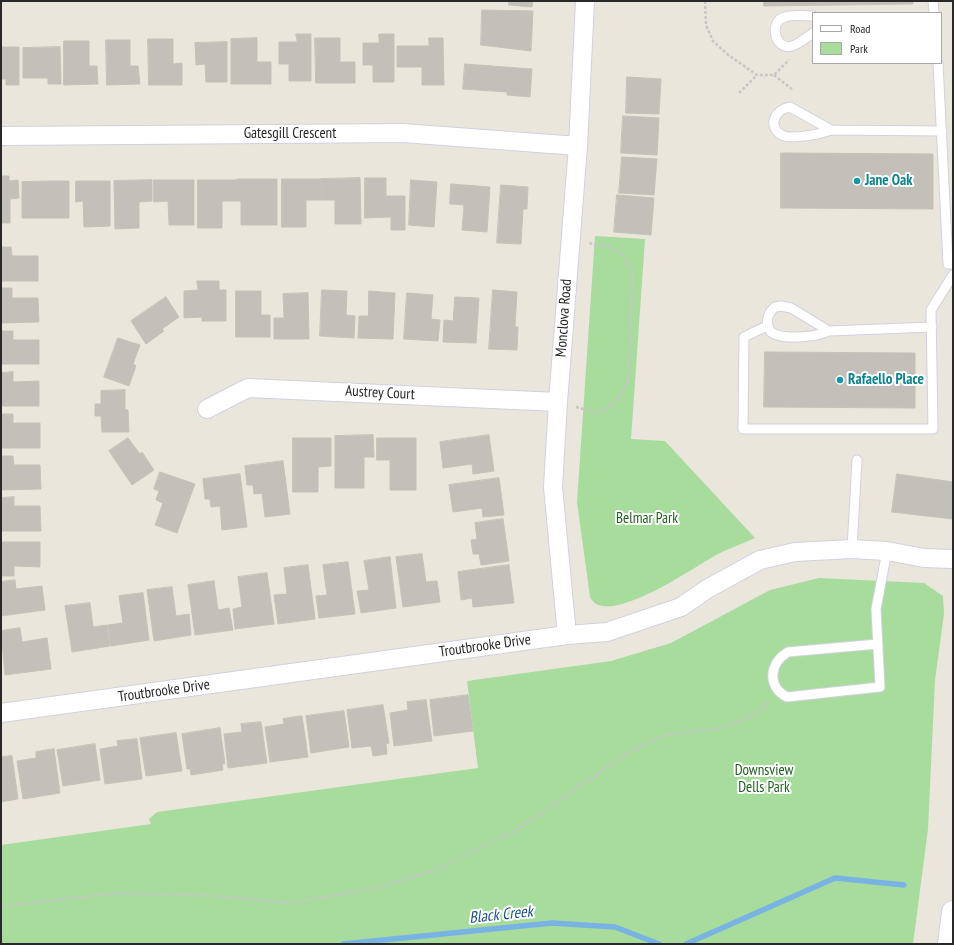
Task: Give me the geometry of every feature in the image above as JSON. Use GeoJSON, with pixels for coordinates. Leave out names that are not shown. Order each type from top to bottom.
{"type":"FeatureCollection","features":[{"type":"Feature","properties":{"kind":"main road"},"geometry":{"type":"LineString","coordinates":[[949,944],[953,912]]}},
{"type":"Feature","properties":{"kind":"street","name":"Monclova Road"},"geometry":{"type":"LineString","coordinates":[[567,635],[553,487],[558,402],[578,146],[585,1]]}},
{"type":"Feature","properties":{"kind":"street","name":"Gatesgill Crescent"},"geometry":{"type":"LineString","coordinates":[[1,136],[403,133],[578,146]]}},
{"type":"Feature","properties":{"kind":"street","name":"Austrey Court"},"geometry":{"type":"LineString","coordinates":[[207,409],[248,388],[558,402]]}},
{"type":"Feature","properties":{"kind":"street","name":"Troutbrooke Drive"},"geometry":{"type":"LineString","coordinates":[[1,713],[567,635],[607,632],[682,607],[713,586],[760,560],[795,552],[852,549],[887,551],[924,558],[953,559]]}},
{"type":"Feature","properties":{"kind":"lane"},"geometry":{"type":"LineString","coordinates":[[933,1],[934,12]]}},
{"type":"Feature","properties":{"kind":"lane"},"geometry":{"type":"LineString","coordinates":[[812,16],[785,16],[777,22],[775,32],[778,41],[786,46],[791,46],[812,34]]}},
{"type":"Feature","properties":{"kind":"lane"},"geometry":{"type":"LineString","coordinates":[[938,64],[948,264],[953,264]]}},
{"type":"Feature","properties":{"kind":"lane"},"geometry":{"type":"LineString","coordinates":[[831,130],[790,107],[781,110],[774,117],[774,127],[776,131],[785,136],[820,135],[831,130],[942,131]]}},
{"type":"Feature","properties":{"kind":"lane"},"geometry":{"type":"LineString","coordinates":[[767,326],[744,337],[743,429],[933,429],[931,310],[953,275]]}},
{"type":"Feature","properties":{"kind":"lane"},"geometry":{"type":"LineString","coordinates":[[829,331],[786,306],[775,307],[768,315],[767,326],[774,334],[779,336],[821,334],[829,331],[932,327]]}},
{"type":"Feature","properties":{"kind":"lane"},"geometry":{"type":"LineString","coordinates":[[852,549],[857,460]]}},
{"type":"Feature","properties":{"kind":"lane"},"geometry":{"type":"LineString","coordinates":[[878,644],[788,652],[778,660],[773,674],[779,692],[787,697],[880,687],[878,644],[876,609],[887,551]]}},
{"type":"Feature","properties":{"kind":"path"},"geometry":{"type":"LineString","coordinates":[[705,1],[706,25],[713,41],[727,54],[757,75],[774,75],[793,90]]}},
{"type":"Feature","properties":{"kind":"path"},"geometry":{"type":"LineString","coordinates":[[774,75],[791,58]]}},
{"type":"Feature","properties":{"kind":"path"},"geometry":{"type":"LineString","coordinates":[[739,93],[757,75]]}},
{"type":"Feature","properties":{"kind":"path"},"geometry":{"type":"LineString","coordinates":[[558,402],[598,413],[615,402],[622,394],[628,380],[633,271],[622,254],[607,246],[570,241]]}},
{"type":"Feature","properties":{"kind":"path"},"geometry":{"type":"LineString","coordinates":[[1,906],[119,893],[218,896],[290,903],[381,887],[438,869],[519,829],[623,756],[653,740],[670,734],[722,728],[759,713],[779,692]]}},
{"type":"Feature","properties":{"kind":"green space","name":"Belmar Park"},"geometry":{"type":"Polygon","coordinates":[[[595,236],[645,239],[631,439],[665,441],[755,538],[716,555],[671,582],[651,592],[631,601],[613,606],[599,605],[590,597],[577,502],[595,236]]]}},
{"type":"Feature","properties":{"kind":"green space","name":"Downsview Dells Park"},"geometry":{"type":"Polygon","coordinates":[[[819,578],[924,583],[943,596],[944,614],[935,680],[928,829],[913,944],[1,944],[1,845],[151,824],[149,819],[157,812],[478,768],[467,681],[611,661],[671,643],[770,590],[819,578]]]}},
{"type":"Feature","properties":{"kind":"building"},"geometry":{"type":"Polygon","coordinates":[[[509,1],[533,1],[532,7],[509,5],[509,1]]]}},
{"type":"Feature","properties":{"kind":"building"},"geometry":{"type":"Polygon","coordinates":[[[764,1],[913,1],[913,4],[764,6],[764,1]]]}},
{"type":"Feature","properties":{"kind":"building"},"geometry":{"type":"Polygon","coordinates":[[[482,10],[533,11],[531,51],[481,45],[482,10]]]}},
{"type":"Feature","properties":{"kind":"building"},"geometry":{"type":"Polygon","coordinates":[[[296,34],[311,34],[311,81],[289,81],[289,64],[279,64],[279,42],[297,42],[296,34]]]}},
{"type":"Feature","properties":{"kind":"building"},"geometry":{"type":"Polygon","coordinates":[[[379,34],[394,34],[394,82],[373,82],[373,65],[363,65],[363,43],[379,43],[379,34]]]}},
{"type":"Feature","properties":{"kind":"building"},"geometry":{"type":"Polygon","coordinates":[[[257,38],[257,62],[271,62],[271,84],[231,84],[231,39],[257,38]]]}},
{"type":"Feature","properties":{"kind":"building"},"geometry":{"type":"Polygon","coordinates":[[[315,38],[340,38],[340,62],[355,62],[355,83],[316,83],[315,38]]]}},
{"type":"Feature","properties":{"kind":"building"},"geometry":{"type":"Polygon","coordinates":[[[429,38],[443,38],[444,85],[422,85],[422,67],[397,67],[397,46],[429,46],[429,38]]]}},
{"type":"Feature","properties":{"kind":"building"},"geometry":{"type":"Polygon","coordinates":[[[148,39],[173,39],[173,64],[182,63],[182,85],[149,85],[148,39]]]}},
{"type":"Feature","properties":{"kind":"building"},"geometry":{"type":"Polygon","coordinates":[[[106,40],[130,40],[130,66],[138,66],[140,84],[107,85],[106,40]]]}},
{"type":"Feature","properties":{"kind":"building"},"geometry":{"type":"Polygon","coordinates":[[[64,41],[89,41],[89,66],[97,66],[98,84],[64,85],[64,41]]]}},
{"type":"Feature","properties":{"kind":"building"},"geometry":{"type":"Polygon","coordinates":[[[227,42],[227,82],[206,82],[205,64],[196,65],[195,43],[227,42]]]}},
{"type":"Feature","properties":{"kind":"building"},"geometry":{"type":"Polygon","coordinates":[[[1,47],[19,47],[19,85],[6,85],[6,79],[1,79],[1,47]]]}},
{"type":"Feature","properties":{"kind":"building"},"geometry":{"type":"Polygon","coordinates":[[[60,47],[61,84],[48,84],[48,78],[23,78],[23,48],[60,47]]]}},
{"type":"Feature","properties":{"kind":"building"},"geometry":{"type":"Polygon","coordinates":[[[465,64],[532,69],[530,97],[507,95],[507,92],[463,89],[465,64]]]}},
{"type":"Feature","properties":{"kind":"building"},"geometry":{"type":"Polygon","coordinates":[[[627,77],[661,79],[659,114],[626,113],[627,77]]]}},
{"type":"Feature","properties":{"kind":"building"},"geometry":{"type":"Polygon","coordinates":[[[623,116],[659,118],[657,155],[621,153],[623,116]]]}},
{"type":"Feature","properties":{"kind":"building","name":"Jane Oak"},"geometry":{"type":"Polygon","coordinates":[[[781,153],[933,154],[933,209],[781,208],[781,153]]]}},
{"type":"Feature","properties":{"kind":"building"},"geometry":{"type":"Polygon","coordinates":[[[622,157],[657,159],[654,195],[619,193],[622,157]]]}},
{"type":"Feature","properties":{"kind":"building"},"geometry":{"type":"Polygon","coordinates":[[[1,176],[9,176],[9,181],[18,180],[19,198],[10,199],[10,223],[1,223],[1,176]]]}},
{"type":"Feature","properties":{"kind":"building"},"geometry":{"type":"Polygon","coordinates":[[[360,178],[361,224],[335,224],[335,200],[321,200],[321,179],[360,178]]]}},
{"type":"Feature","properties":{"kind":"building"},"geometry":{"type":"Polygon","coordinates":[[[365,178],[386,178],[386,196],[405,196],[405,230],[391,230],[391,217],[365,218],[365,178]]]}},
{"type":"Feature","properties":{"kind":"building"},"geometry":{"type":"Polygon","coordinates":[[[237,179],[277,179],[277,225],[241,225],[241,201],[237,201],[237,179]]]}},
{"type":"Feature","properties":{"kind":"building"},"geometry":{"type":"Polygon","coordinates":[[[282,179],[321,179],[321,200],[306,200],[306,227],[282,227],[282,179]]]}},
{"type":"Feature","properties":{"kind":"building"},"geometry":{"type":"Polygon","coordinates":[[[152,180],[152,201],[139,202],[139,228],[115,229],[114,181],[152,180]]]}},
{"type":"Feature","properties":{"kind":"building"},"geometry":{"type":"Polygon","coordinates":[[[154,180],[194,180],[194,225],[169,225],[168,201],[154,202],[154,180]]]}},
{"type":"Feature","properties":{"kind":"building"},"geometry":{"type":"Polygon","coordinates":[[[198,180],[237,180],[237,201],[222,201],[222,228],[198,228],[198,180]]]}},
{"type":"Feature","properties":{"kind":"building"},"geometry":{"type":"Polygon","coordinates":[[[411,180],[437,182],[434,227],[409,225],[411,180]]]}},
{"type":"Feature","properties":{"kind":"building"},"geometry":{"type":"Polygon","coordinates":[[[69,181],[69,218],[22,218],[22,182],[69,181]]]}},
{"type":"Feature","properties":{"kind":"building"},"geometry":{"type":"Polygon","coordinates":[[[76,181],[110,181],[110,226],[84,227],[83,201],[76,202],[76,181]]]}},
{"type":"Feature","properties":{"kind":"building"},"geometry":{"type":"Polygon","coordinates":[[[451,184],[490,187],[487,232],[462,230],[464,205],[450,204],[451,184]]]}},
{"type":"Feature","properties":{"kind":"building"},"geometry":{"type":"Polygon","coordinates":[[[501,185],[528,187],[527,209],[523,209],[521,244],[497,243],[501,185]]]}},
{"type":"Feature","properties":{"kind":"building"},"geometry":{"type":"Polygon","coordinates":[[[617,195],[654,198],[651,235],[614,232],[617,195]]]}},
{"type":"Feature","properties":{"kind":"building"},"geometry":{"type":"Polygon","coordinates":[[[1,247],[11,247],[12,256],[38,256],[38,281],[1,281],[1,247]]]}},
{"type":"Feature","properties":{"kind":"building"},"geometry":{"type":"Polygon","coordinates":[[[197,281],[219,281],[219,290],[226,290],[226,321],[202,321],[202,317],[184,318],[184,291],[198,290],[197,281]]]}},
{"type":"Feature","properties":{"kind":"building"},"geometry":{"type":"Polygon","coordinates":[[[1,288],[12,288],[12,298],[38,298],[39,322],[1,323],[1,288]]]}},
{"type":"Feature","properties":{"kind":"building"},"geometry":{"type":"Polygon","coordinates":[[[322,290],[347,291],[346,315],[355,316],[354,338],[320,336],[322,290]]]}},
{"type":"Feature","properties":{"kind":"building"},"geometry":{"type":"Polygon","coordinates":[[[493,290],[517,292],[515,327],[518,327],[517,350],[489,349],[493,290]]]}},
{"type":"Feature","properties":{"kind":"building"},"geometry":{"type":"Polygon","coordinates":[[[236,291],[261,291],[261,315],[270,315],[270,337],[236,337],[236,291]]]}},
{"type":"Feature","properties":{"kind":"building"},"geometry":{"type":"Polygon","coordinates":[[[369,291],[395,293],[393,339],[358,338],[359,316],[368,316],[369,291]]]}},
{"type":"Feature","properties":{"kind":"building"},"geometry":{"type":"Polygon","coordinates":[[[308,293],[309,339],[274,339],[274,318],[284,318],[283,294],[308,293]]]}},
{"type":"Feature","properties":{"kind":"building"},"geometry":{"type":"Polygon","coordinates":[[[407,293],[433,295],[431,319],[440,320],[438,341],[404,339],[407,293]]]}},
{"type":"Feature","properties":{"kind":"building"},"geometry":{"type":"Polygon","coordinates":[[[166,297],[179,317],[162,329],[164,331],[146,344],[131,321],[166,297]]]}},
{"type":"Feature","properties":{"kind":"building"},"geometry":{"type":"Polygon","coordinates":[[[455,297],[479,298],[476,343],[443,342],[444,320],[453,321],[455,297]]]}},
{"type":"Feature","properties":{"kind":"building"},"geometry":{"type":"Polygon","coordinates":[[[1,331],[13,331],[13,340],[39,340],[39,364],[1,364],[1,331]]]}},
{"type":"Feature","properties":{"kind":"building"},"geometry":{"type":"Polygon","coordinates":[[[118,338],[140,345],[133,364],[136,366],[129,386],[104,377],[118,338]]]}},
{"type":"Feature","properties":{"kind":"building","name":"Rafaello Place"},"geometry":{"type":"Polygon","coordinates":[[[765,352],[915,353],[915,408],[764,407],[765,352]]]}},
{"type":"Feature","properties":{"kind":"building"},"geometry":{"type":"Polygon","coordinates":[[[13,372],[13,382],[39,381],[39,406],[1,406],[1,373],[13,372]]]}},
{"type":"Feature","properties":{"kind":"building"},"geometry":{"type":"Polygon","coordinates":[[[125,390],[125,410],[128,410],[129,432],[102,432],[101,416],[95,416],[95,404],[101,404],[101,391],[125,390]]]}},
{"type":"Feature","properties":{"kind":"building"},"geometry":{"type":"Polygon","coordinates":[[[1,414],[13,414],[13,423],[40,423],[40,448],[1,448],[1,414]]]}},
{"type":"Feature","properties":{"kind":"building"},"geometry":{"type":"Polygon","coordinates":[[[373,435],[374,457],[364,457],[364,488],[335,488],[335,436],[373,435]]]}},
{"type":"Feature","properties":{"kind":"building"},"geometry":{"type":"Polygon","coordinates":[[[489,435],[494,471],[473,474],[472,464],[443,468],[440,442],[489,435]]]}},
{"type":"Feature","properties":{"kind":"building"},"geometry":{"type":"Polygon","coordinates":[[[128,438],[140,454],[142,452],[154,470],[132,485],[109,451],[128,438]]]}},
{"type":"Feature","properties":{"kind":"building"},"geometry":{"type":"Polygon","coordinates":[[[293,438],[331,438],[331,466],[318,467],[318,492],[293,492],[293,438]]]}},
{"type":"Feature","properties":{"kind":"building"},"geometry":{"type":"Polygon","coordinates":[[[377,438],[416,438],[416,490],[390,490],[390,460],[377,460],[377,438]]]}},
{"type":"Feature","properties":{"kind":"building"},"geometry":{"type":"Polygon","coordinates":[[[1,456],[13,456],[14,465],[40,465],[41,489],[1,490],[1,456]]]}},
{"type":"Feature","properties":{"kind":"building"},"geometry":{"type":"Polygon","coordinates":[[[283,461],[290,514],[265,517],[262,493],[254,494],[253,485],[247,485],[245,466],[283,461]]]}},
{"type":"Feature","properties":{"kind":"building"},"geometry":{"type":"Polygon","coordinates":[[[160,472],[195,484],[177,533],[155,525],[163,503],[156,500],[159,491],[154,489],[160,472]]]}},
{"type":"Feature","properties":{"kind":"building"},"geometry":{"type":"Polygon","coordinates":[[[240,474],[247,527],[222,530],[220,506],[211,507],[210,499],[205,499],[203,479],[240,474]]]}},
{"type":"Feature","properties":{"kind":"building"},"geometry":{"type":"Polygon","coordinates":[[[897,474],[953,482],[953,519],[892,512],[897,474]]]}},
{"type":"Feature","properties":{"kind":"building"},"geometry":{"type":"Polygon","coordinates":[[[499,478],[504,515],[483,517],[482,508],[453,512],[449,485],[499,478]]]}},
{"type":"Feature","properties":{"kind":"building"},"geometry":{"type":"Polygon","coordinates":[[[14,497],[14,506],[40,506],[41,531],[1,531],[1,498],[14,497]]]}},
{"type":"Feature","properties":{"kind":"building"},"geometry":{"type":"Polygon","coordinates":[[[503,519],[509,561],[481,565],[479,554],[473,554],[471,540],[477,539],[475,523],[503,519]]]}},
{"type":"Feature","properties":{"kind":"building"},"geometry":{"type":"Polygon","coordinates":[[[1,542],[40,542],[40,567],[14,566],[14,576],[1,576],[1,542]]]}},
{"type":"Feature","properties":{"kind":"building"},"geometry":{"type":"Polygon","coordinates":[[[422,554],[426,582],[437,581],[440,602],[403,607],[396,557],[422,554]]]}},
{"type":"Feature","properties":{"kind":"building"},"geometry":{"type":"Polygon","coordinates":[[[390,557],[396,608],[361,613],[357,591],[369,590],[364,561],[390,557]]]}},
{"type":"Feature","properties":{"kind":"building"},"geometry":{"type":"Polygon","coordinates":[[[348,562],[355,614],[319,618],[316,596],[327,595],[323,565],[348,562]]]}},
{"type":"Feature","properties":{"kind":"building"},"geometry":{"type":"Polygon","coordinates":[[[308,565],[315,619],[278,624],[274,595],[287,594],[284,568],[308,565]]]}},
{"type":"Feature","properties":{"kind":"building"},"geometry":{"type":"Polygon","coordinates":[[[509,565],[514,603],[473,607],[472,598],[461,600],[458,572],[509,565]]]}},
{"type":"Feature","properties":{"kind":"building"},"geometry":{"type":"Polygon","coordinates":[[[267,573],[274,624],[235,629],[233,609],[242,607],[238,577],[267,573]]]}},
{"type":"Feature","properties":{"kind":"building"},"geometry":{"type":"Polygon","coordinates":[[[15,580],[16,589],[42,586],[45,610],[1,616],[1,582],[15,580]]]}},
{"type":"Feature","properties":{"kind":"building"},"geometry":{"type":"Polygon","coordinates":[[[214,581],[218,610],[229,608],[233,630],[195,635],[188,585],[214,581]]]}},
{"type":"Feature","properties":{"kind":"building"},"geometry":{"type":"Polygon","coordinates":[[[172,587],[176,616],[189,614],[191,635],[154,641],[147,590],[172,587]]]}},
{"type":"Feature","properties":{"kind":"building"},"geometry":{"type":"Polygon","coordinates":[[[143,593],[149,640],[111,646],[108,625],[123,623],[119,596],[143,593]]]}},
{"type":"Feature","properties":{"kind":"building"},"geometry":{"type":"Polygon","coordinates":[[[90,603],[93,627],[107,625],[110,646],[72,652],[65,606],[90,603]]]}},
{"type":"Feature","properties":{"kind":"building"},"geometry":{"type":"Polygon","coordinates":[[[20,628],[22,642],[47,638],[51,669],[5,675],[1,631],[20,628]]]}},
{"type":"Feature","properties":{"kind":"building"},"geometry":{"type":"Polygon","coordinates":[[[468,695],[473,731],[434,736],[430,700],[468,695]]]}},
{"type":"Feature","properties":{"kind":"building"},"geometry":{"type":"Polygon","coordinates":[[[426,700],[432,741],[394,746],[390,713],[408,710],[407,702],[426,700]]]}},
{"type":"Feature","properties":{"kind":"building"},"geometry":{"type":"Polygon","coordinates":[[[383,705],[389,743],[386,744],[387,754],[373,756],[371,746],[352,748],[347,710],[383,705]]]}},
{"type":"Feature","properties":{"kind":"building"},"geometry":{"type":"Polygon","coordinates":[[[344,711],[349,747],[311,753],[306,716],[344,711]]]}},
{"type":"Feature","properties":{"kind":"building"},"geometry":{"type":"Polygon","coordinates":[[[302,716],[308,757],[270,762],[265,727],[284,724],[283,719],[302,716]]]}},
{"type":"Feature","properties":{"kind":"building"},"geometry":{"type":"Polygon","coordinates":[[[261,722],[267,763],[228,768],[224,734],[242,732],[241,724],[261,722]]]}},
{"type":"Feature","properties":{"kind":"building"},"geometry":{"type":"Polygon","coordinates":[[[220,728],[225,764],[222,764],[223,770],[191,775],[190,769],[187,769],[182,734],[220,728]]]}},
{"type":"Feature","properties":{"kind":"building"},"geometry":{"type":"Polygon","coordinates":[[[176,733],[182,771],[146,776],[140,738],[176,733]]]}},
{"type":"Feature","properties":{"kind":"building"},"geometry":{"type":"Polygon","coordinates":[[[137,739],[142,779],[105,784],[100,749],[118,746],[117,741],[137,739]]]}},
{"type":"Feature","properties":{"kind":"building"},"geometry":{"type":"Polygon","coordinates":[[[95,744],[100,780],[63,786],[57,750],[95,744]]]}},
{"type":"Feature","properties":{"kind":"building"},"geometry":{"type":"Polygon","coordinates":[[[54,749],[60,793],[23,799],[17,761],[36,758],[36,752],[54,749]]]}},
{"type":"Feature","properties":{"kind":"building"},"geometry":{"type":"Polygon","coordinates":[[[12,756],[18,799],[1,802],[1,757],[12,756]]]}},
{"type":"Feature","properties":{"kind":"waterway","name":"Black Creek"},"geometry":{"type":"LineString","coordinates":[[686,944],[835,878],[904,885]]}},
{"type":"Feature","properties":{"kind":"waterway","name":"Black Creek"},"geometry":{"type":"LineString","coordinates":[[343,944],[552,923],[615,927],[659,944]]}},
{"type":"Feature","properties":{"kind":"place","name":"Jane Oak"},"geometry":{"type":"Point","coordinates":[857,181]}},
{"type":"Feature","properties":{"kind":"place","name":"Rafaello Place"},"geometry":{"type":"Point","coordinates":[840,380]}}]}
